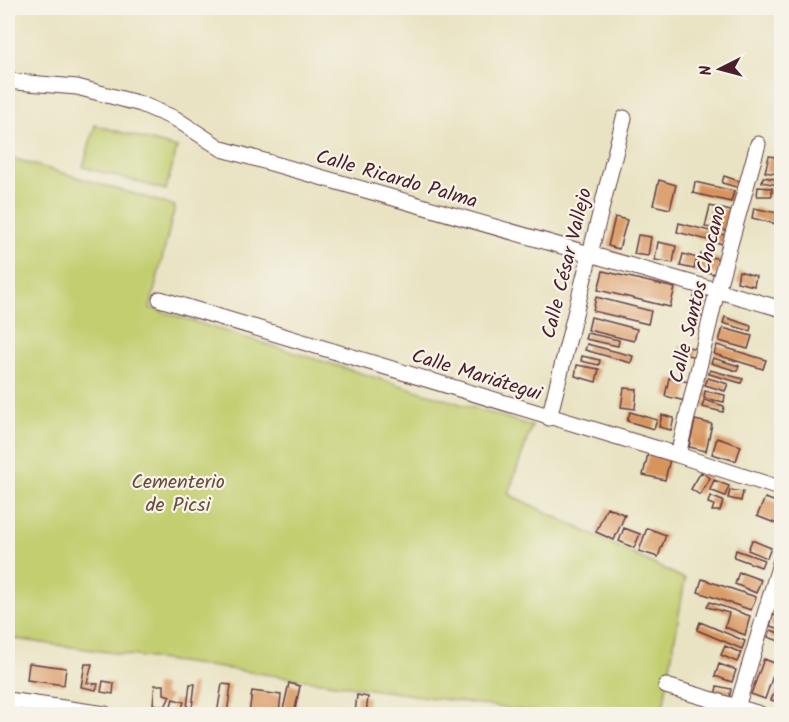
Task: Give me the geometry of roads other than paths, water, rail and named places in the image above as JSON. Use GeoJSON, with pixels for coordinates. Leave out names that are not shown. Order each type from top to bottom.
{"type":"FeatureCollection","features":[{"type":"Feature","properties":{"kind":"street","name":"Calle Ricardo Palma"},"geometry":{"type":"LineString","coordinates":[[8,78],[16,82],[105,93],[176,119],[222,149],[782,309]]}},
{"type":"Feature","properties":{"kind":"street","name":"Calle César Vallejo"},"geometry":{"type":"LineString","coordinates":[[549,418],[624,118]]}},
{"type":"Feature","properties":{"kind":"street","name":"Calle Santos Chocano"},"geometry":{"type":"LineString","coordinates":[[678,455],[717,291],[758,144]]}},
{"type":"Feature","properties":{"kind":"street","name":"Calle Mariátegui"},"geometry":{"type":"LineString","coordinates":[[160,299],[678,455],[782,489]]}},
{"type":"Feature","properties":{"kind":"street"},"geometry":{"type":"LineString","coordinates":[[736,711],[782,557]]}},
{"type":"Feature","properties":{"kind":"street"},"geometry":{"type":"LineString","coordinates":[[666,686],[736,711],[760,714]]}},
{"type":"Feature","properties":{"kind":"street"},"geometry":{"type":"LineString","coordinates":[[8,700],[105,714]]}},
{"type":"Feature","properties":{"kind":"park label","name":"Cementerio de Picsi"},"geometry":{"type":"Point","coordinates":[178,492]}}]}
